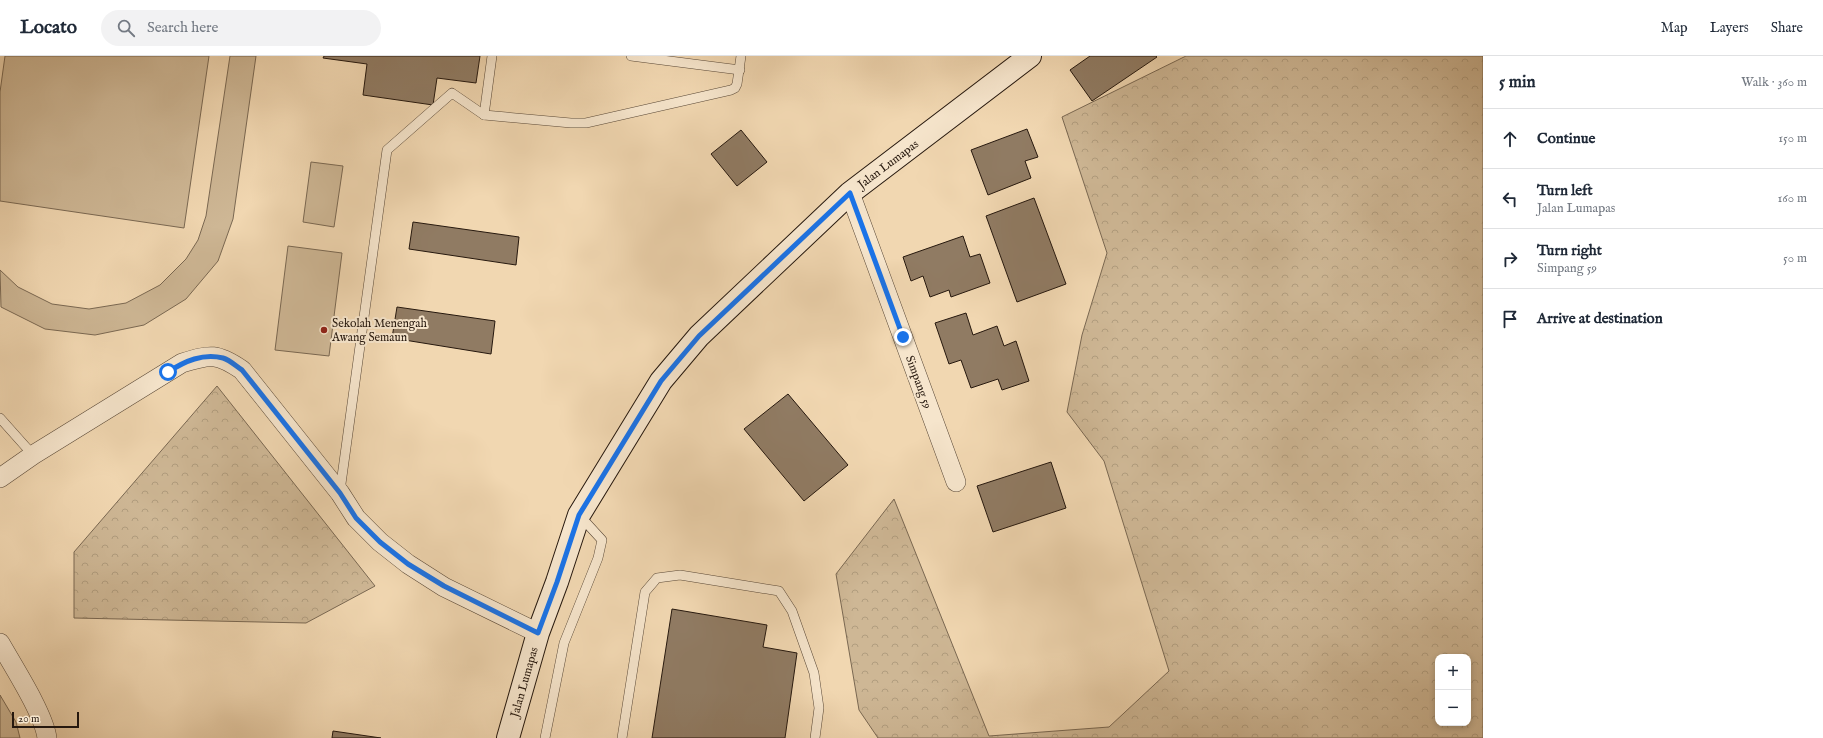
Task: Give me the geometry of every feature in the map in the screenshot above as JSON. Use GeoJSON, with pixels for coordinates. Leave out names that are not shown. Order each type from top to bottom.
{"type":"FeatureCollection","features":[{"type":"Feature","properties":{"kind":"main road","name":"Jalan Lumapas"},"geometry":{"type":"LineString","coordinates":[[508,738],[538,633],[557,582],[579,515],[661,381],[699,336],[850,193],[1030,56]]}},
{"type":"Feature","properties":{"kind":"street","name":"Simpang 59"},"geometry":{"type":"LineString","coordinates":[[850,193],[956,482]]}},
{"type":"Feature","properties":{"kind":"street"},"geometry":{"type":"LineString","coordinates":[[0,478],[33,455],[182,363],[203,357],[224,358],[242,370],[340,493],[356,518],[380,542],[408,564],[444,586],[538,633]]}},
{"type":"Feature","properties":{"kind":"street"},"geometry":{"type":"LineString","coordinates":[[0,643],[34,705],[46,732],[47,738]]}},
{"type":"Feature","properties":{"kind":"lane"},"geometry":{"type":"LineString","coordinates":[[484,114],[492,56]]}},
{"type":"Feature","properties":{"kind":"lane"},"geometry":{"type":"LineString","coordinates":[[631,56],[740,70]]}},
{"type":"Feature","properties":{"kind":"lane"},"geometry":{"type":"LineString","coordinates":[[340,493],[387,150],[452,93],[484,114],[571,123],[586,123],[731,90],[735,88],[737,84],[741,56]]}},
{"type":"Feature","properties":{"kind":"lane"},"geometry":{"type":"LineString","coordinates":[[0,418],[33,455]]}},
{"type":"Feature","properties":{"kind":"lane"},"geometry":{"type":"LineString","coordinates":[[545,738],[564,643],[598,558],[602,540],[579,515]]}},
{"type":"Feature","properties":{"kind":"lane"},"geometry":{"type":"LineString","coordinates":[[622,738],[645,592],[657,578],[680,576],[779,591],[792,611],[814,673],[819,708],[815,738]]}},
{"type":"Feature","properties":{"kind":"green space"},"geometry":{"type":"Polygon","coordinates":[[[5,56],[209,56],[184,228],[0,201],[0,92],[5,56]]]}},
{"type":"Feature","properties":{"kind":"green space"},"geometry":{"type":"Polygon","coordinates":[[[230,56],[256,56],[233,219],[218,261],[186,299],[144,325],[95,335],[45,329],[1,307],[0,270],[18,287],[52,304],[89,309],[126,303],[160,285],[186,259],[198,240],[206,216],[230,56]]]}},
{"type":"Feature","properties":{"kind":"green space"},"geometry":{"type":"Polygon","coordinates":[[[1186,56],[1483,56],[1483,738],[878,738],[859,710],[836,574],[894,499],[989,736],[1109,727],[1169,671],[1104,461],[1067,412],[1082,335],[1107,253],[1062,117],[1186,56]]]}},
{"type":"Feature","properties":{"kind":"green space"},"geometry":{"type":"Polygon","coordinates":[[[311,162],[343,166],[334,227],[303,222],[311,162]]]}},
{"type":"Feature","properties":{"kind":"green space"},"geometry":{"type":"Polygon","coordinates":[[[288,246],[342,253],[329,356],[275,350],[288,246]]]}},
{"type":"Feature","properties":{"kind":"green space"},"geometry":{"type":"Polygon","coordinates":[[[217,386],[375,586],[306,623],[74,618],[74,552],[217,386]]]}},
{"type":"Feature","properties":{"kind":"green space"},"geometry":{"type":"Polygon","coordinates":[[[0,695],[16,722],[20,738],[0,738],[0,695]]]}},
{"type":"Feature","properties":{"kind":"building"},"geometry":{"type":"Polygon","coordinates":[[[324,56],[480,56],[476,83],[437,78],[433,105],[363,95],[367,64],[323,58],[324,56]]]}},
{"type":"Feature","properties":{"kind":"building"},"geometry":{"type":"Polygon","coordinates":[[[1090,56],[1157,57],[1092,101],[1070,70],[1090,56]]]}},
{"type":"Feature","properties":{"kind":"building"},"geometry":{"type":"Polygon","coordinates":[[[1027,129],[1038,157],[1025,161],[1031,178],[988,195],[971,150],[1027,129]]]}},
{"type":"Feature","properties":{"kind":"building"},"geometry":{"type":"Polygon","coordinates":[[[741,130],[767,162],[737,186],[711,154],[741,130]]]}},
{"type":"Feature","properties":{"kind":"building"},"geometry":{"type":"Polygon","coordinates":[[[1034,198],[1066,284],[1017,302],[986,216],[1034,198]]]}},
{"type":"Feature","properties":{"kind":"building"},"geometry":{"type":"Polygon","coordinates":[[[413,222],[519,237],[516,265],[409,249],[413,222]]]}},
{"type":"Feature","properties":{"kind":"building"},"geometry":{"type":"Polygon","coordinates":[[[963,236],[970,257],[980,254],[990,283],[951,297],[949,290],[930,297],[923,276],[911,281],[903,257],[963,236]]]}},
{"type":"Feature","properties":{"kind":"building"},"geometry":{"type":"Polygon","coordinates":[[[397,307],[495,321],[491,354],[392,338],[397,307]]]}},
{"type":"Feature","properties":{"kind":"building"},"geometry":{"type":"Polygon","coordinates":[[[966,313],[973,335],[997,326],[1004,346],[1016,341],[1029,381],[1002,390],[998,379],[971,388],[961,360],[949,364],[935,323],[966,313]]]}},
{"type":"Feature","properties":{"kind":"building"},"geometry":{"type":"Polygon","coordinates":[[[788,394],[848,465],[804,501],[744,429],[788,394]]]}},
{"type":"Feature","properties":{"kind":"building"},"geometry":{"type":"Polygon","coordinates":[[[1051,462],[1066,508],[993,532],[977,486],[1051,462]]]}},
{"type":"Feature","properties":{"kind":"building"},"geometry":{"type":"Polygon","coordinates":[[[672,609],[767,625],[763,647],[797,653],[785,738],[652,738],[672,609]]]}},
{"type":"Feature","properties":{"kind":"building"},"geometry":{"type":"Polygon","coordinates":[[[333,731],[381,738],[332,738],[333,731]]]}},
{"type":"Feature","properties":{"kind":"place","name":"Sekolah Menengah Awang Semaun"},"geometry":{"type":"Point","coordinates":[324,330]}},
{"type":"Feature","properties":{"kind":"route"},"geometry":{"type":"LineString","coordinates":[[168,372],[182,363],[203,357],[224,358],[242,370],[340,493],[356,518],[380,542],[408,564],[444,586],[538,633],[557,582],[579,515],[661,381],[699,336],[850,193],[903,337]]}}]}
